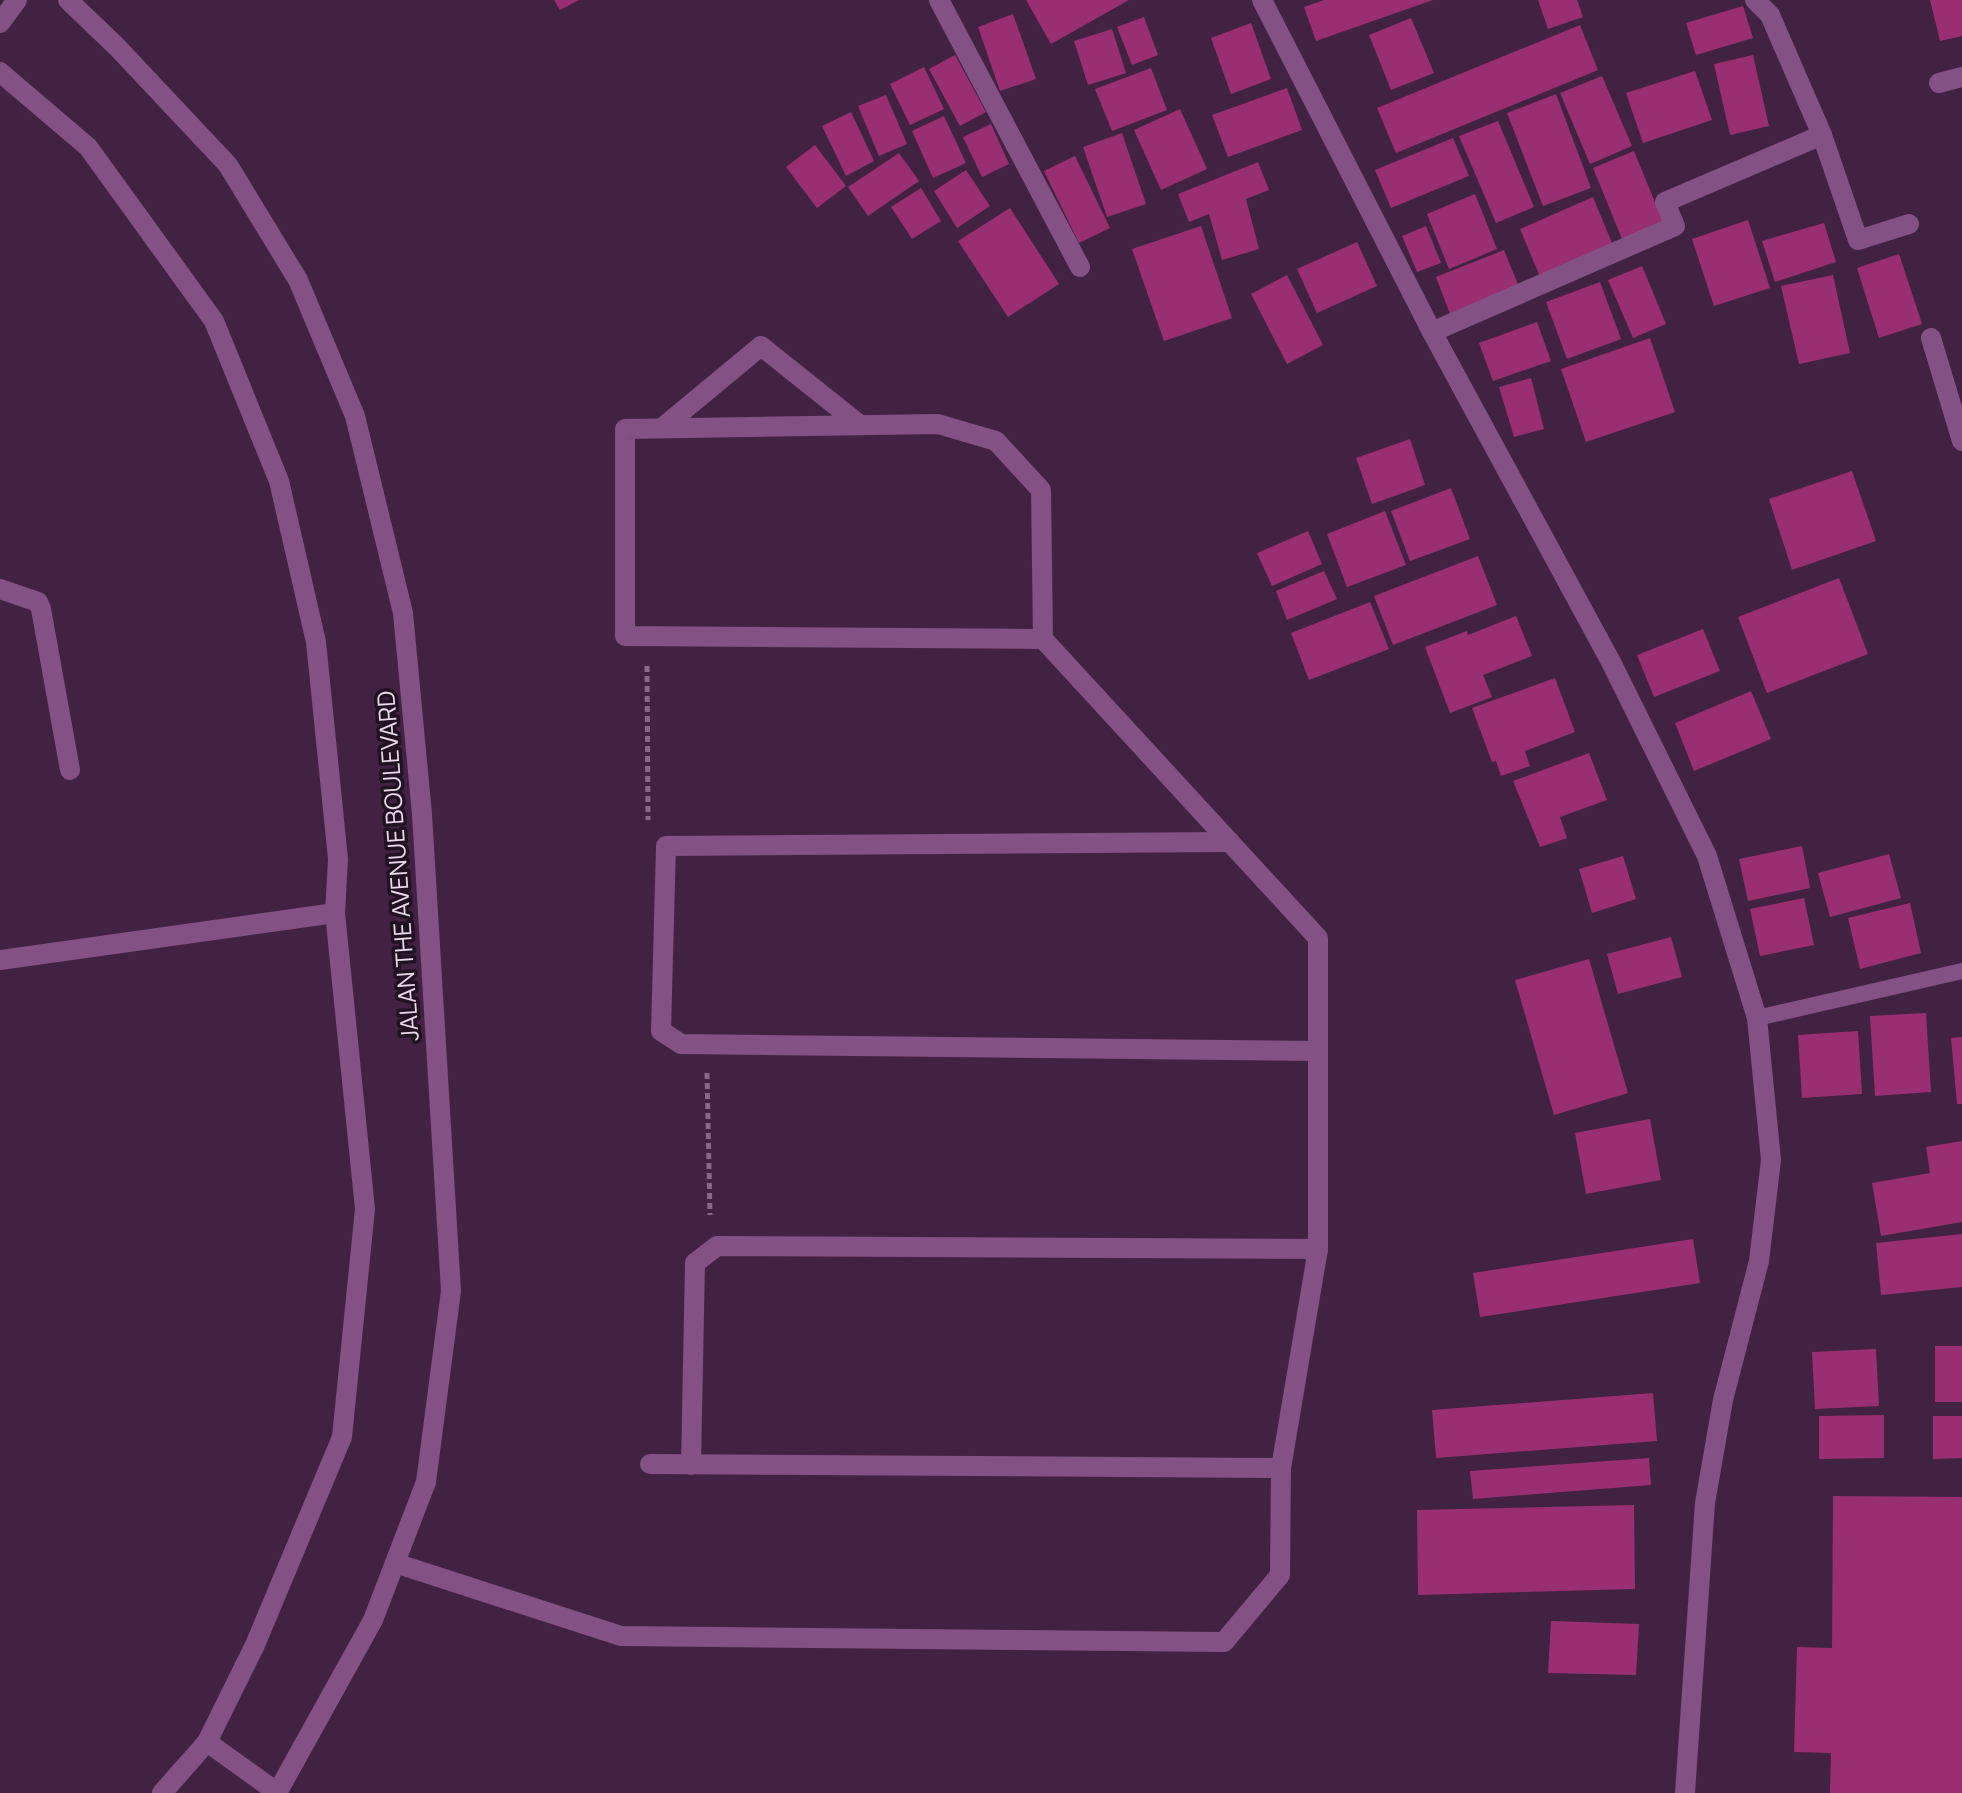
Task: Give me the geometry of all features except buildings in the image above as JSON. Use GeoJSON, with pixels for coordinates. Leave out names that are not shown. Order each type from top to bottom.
{"type":"FeatureCollection","features":[{"type":"Feature","properties":{"kind":"street"},"geometry":{"type":"LineString","coordinates":[[0,23],[17,0]]}},
{"type":"Feature","properties":{"kind":"street","name":"JALAN THE AVENUE BOULEVARD"},"geometry":{"type":"LineString","coordinates":[[68,0],[117,47],[228,165],[298,280],[355,416],[403,613],[422,814],[451,1291],[426,1482],[373,1620],[278,1793]]}},
{"type":"Feature","properties":{"kind":"street"},"geometry":{"type":"LineString","coordinates":[[939,0],[1080,267]]}},
{"type":"Feature","properties":{"kind":"street"},"geometry":{"type":"LineString","coordinates":[[1262,0],[1432,332],[1611,662],[1707,856],[1757,1018],[1771,1160],[1759,1261],[1723,1400],[1705,1503],[1685,1793]]}},
{"type":"Feature","properties":{"kind":"street"},"geometry":{"type":"LineString","coordinates":[[1755,0],[1770,15],[1822,135],[1858,240],[1909,224]]}},
{"type":"Feature","properties":{"kind":"street"},"geometry":{"type":"LineString","coordinates":[[0,72],[88,147],[214,321],[279,481],[316,642],[338,859],[335,913],[365,1209],[342,1437],[255,1645],[207,1742],[162,1793]]}},
{"type":"Feature","properties":{"kind":"street"},"geometry":{"type":"LineString","coordinates":[[1939,83],[1962,77]]}},
{"type":"Feature","properties":{"kind":"street"},"geometry":{"type":"LineString","coordinates":[[1432,332],[1675,226],[1665,202],[1822,135]]}},
{"type":"Feature","properties":{"kind":"street"},"geometry":{"type":"LineString","coordinates":[[1931,338],[1962,441]]}},
{"type":"Feature","properties":{"kind":"street"},"geometry":{"type":"LineString","coordinates":[[662,428],[761,346],[860,425]]}},
{"type":"Feature","properties":{"kind":"street"},"geometry":{"type":"LineString","coordinates":[[395,1563],[621,1636],[1224,1642],[1280,1575],[1281,1468],[1318,1249],[1318,938],[1043,639],[1041,490],[996,441],[938,424],[625,429],[625,636],[1043,639]]}},
{"type":"Feature","properties":{"kind":"street"},"geometry":{"type":"LineString","coordinates":[[0,589],[38,602],[41,609],[70,770]]}},
{"type":"Feature","properties":{"kind":"street"},"geometry":{"type":"LineString","coordinates":[[1230,842],[666,846],[661,1031],[681,1044],[1318,1051]]}},
{"type":"Feature","properties":{"kind":"street"},"geometry":{"type":"LineString","coordinates":[[0,960],[335,913]]}},
{"type":"Feature","properties":{"kind":"street"},"geometry":{"type":"LineString","coordinates":[[691,1465],[695,1263],[717,1246],[1318,1249]]}},
{"type":"Feature","properties":{"kind":"street"},"geometry":{"type":"LineString","coordinates":[[650,1464],[1281,1468]]}},
{"type":"Feature","properties":{"kind":"street"},"geometry":{"type":"LineString","coordinates":[[207,1742],[278,1793]]}},
{"type":"Feature","properties":{"kind":"lane"},"geometry":{"type":"LineString","coordinates":[[1757,1018],[1962,971]]}},
{"type":"Feature","properties":{"kind":"path"},"geometry":{"type":"LineString","coordinates":[[647,636],[648,825],[666,846]]}},
{"type":"Feature","properties":{"kind":"path"},"geometry":{"type":"LineString","coordinates":[[706,1044],[710,1228],[717,1246]]}}]}
